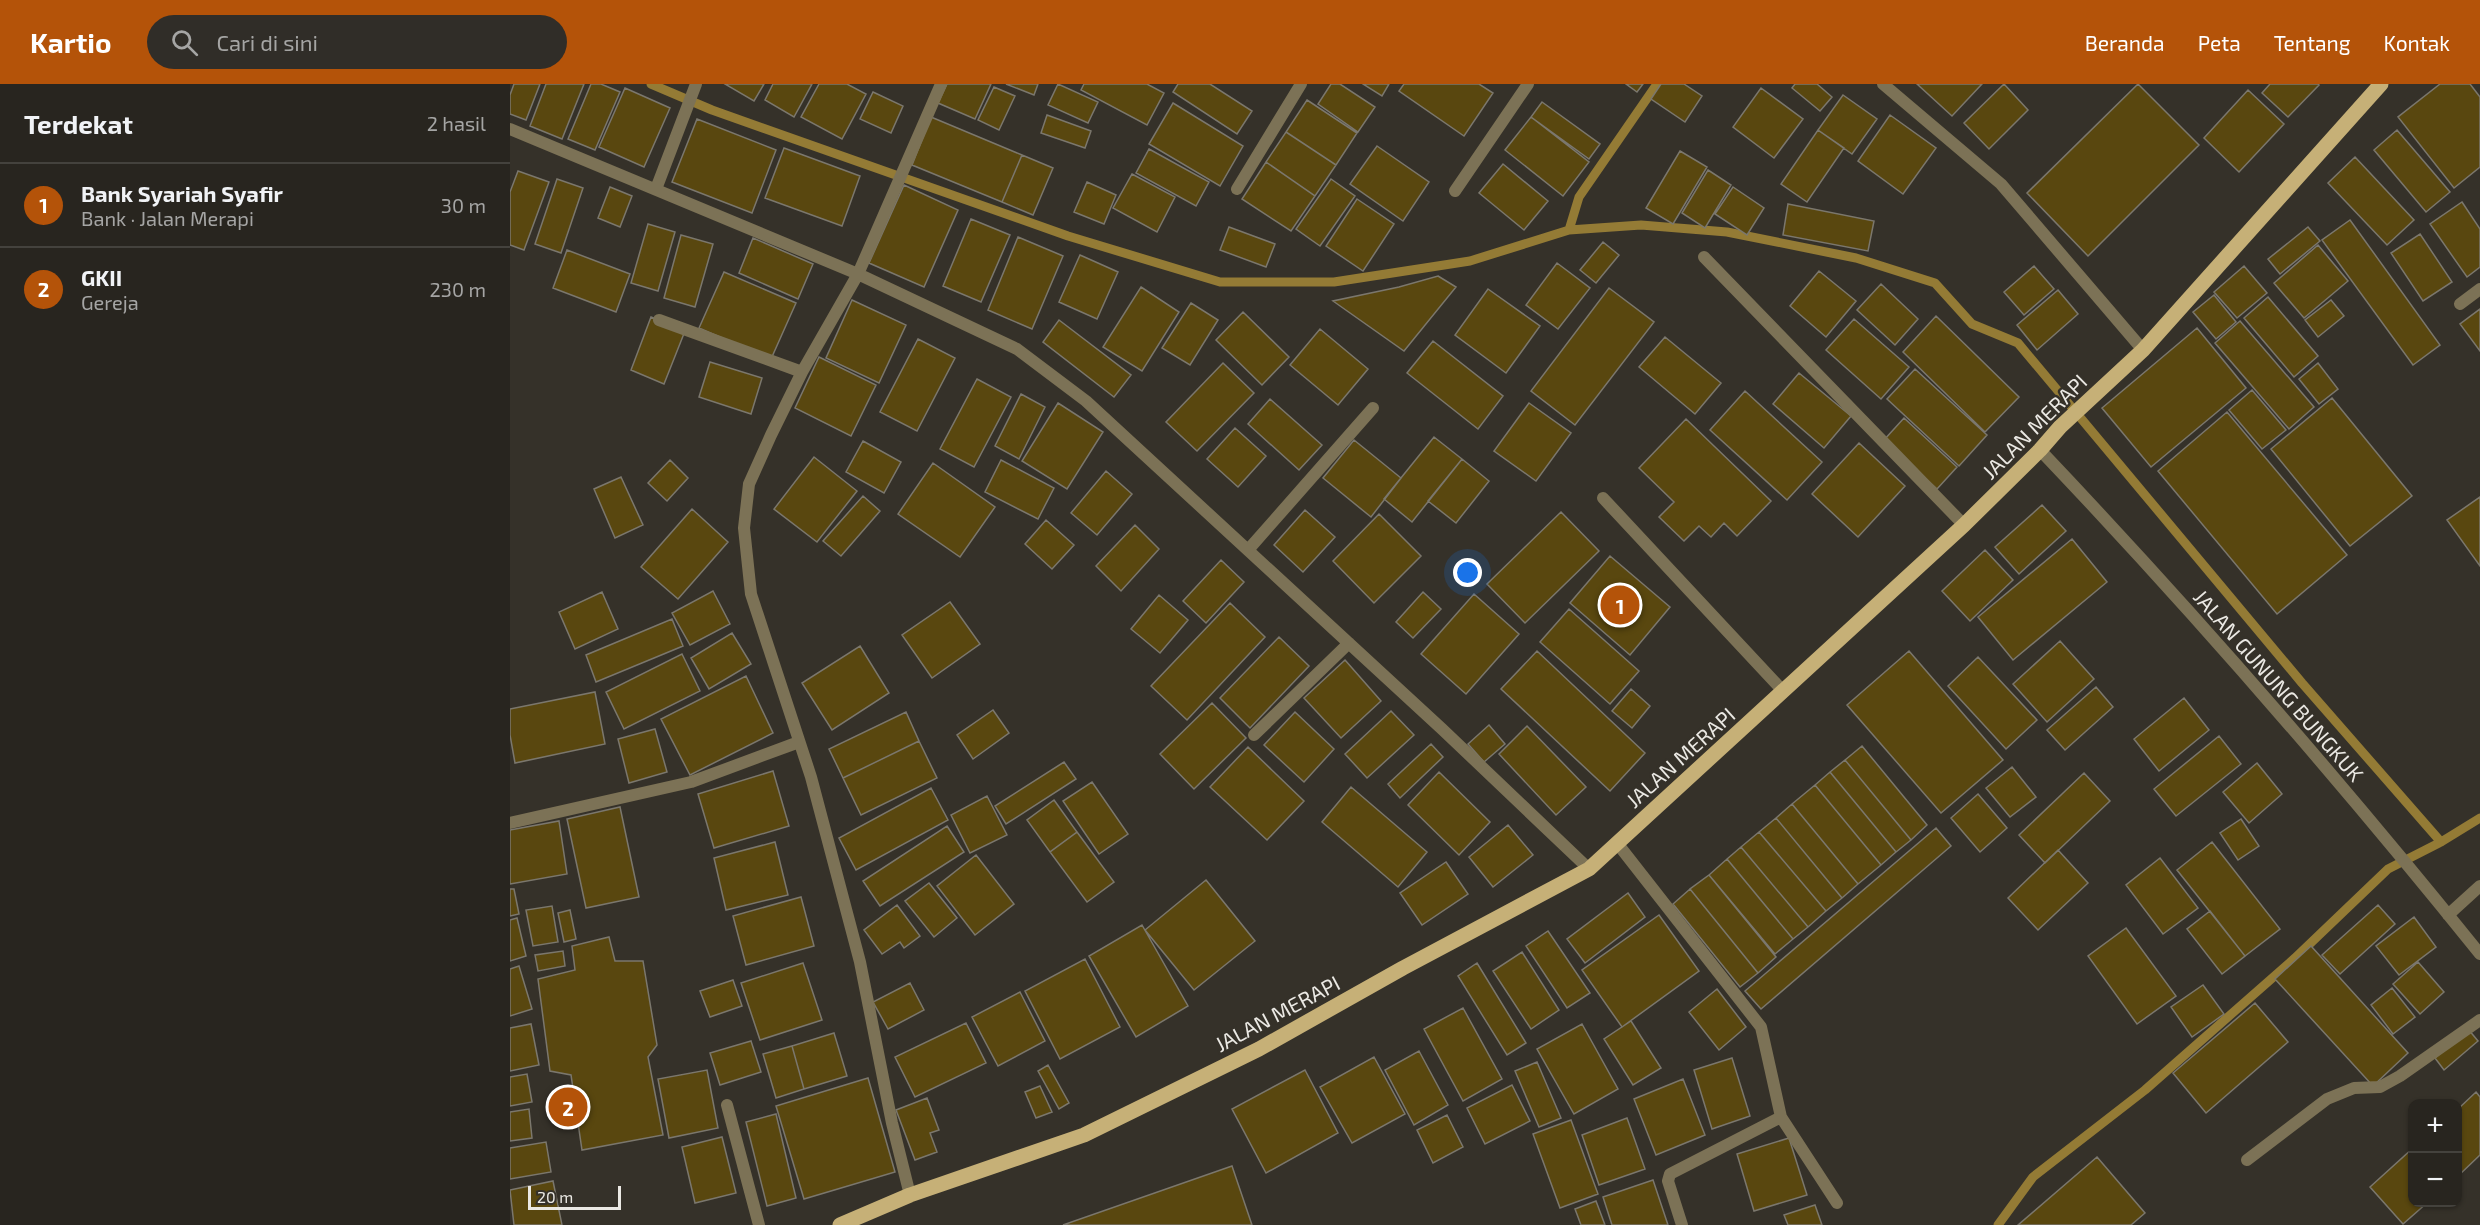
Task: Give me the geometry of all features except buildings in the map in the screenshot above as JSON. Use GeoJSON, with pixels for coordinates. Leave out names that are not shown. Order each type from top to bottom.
{"type":"FeatureCollection","features":[{"type":"Feature","properties":{"kind":"main road","name":"JALAN MERAPI"},"geometry":{"type":"LineString","coordinates":[[840,1225],[910,1195],[1084,1135],[1259,1049],[1402,968],[1589,869],[1964,525],[2040,450],[2060,427],[2144,350],[2381,84]]}},
{"type":"Feature","properties":{"kind":"street"},"geometry":{"type":"LineString","coordinates":[[910,1195],[892,1123],[860,962],[811,777],[751,594],[744,528],[749,484],[802,372],[858,274],[941,84]]}},
{"type":"Feature","properties":{"kind":"street"},"geometry":{"type":"LineString","coordinates":[[1238,189],[1301,84]]}},
{"type":"Feature","properties":{"kind":"street"},"geometry":{"type":"LineString","coordinates":[[1455,191],[1528,84]]}},
{"type":"Feature","properties":{"kind":"street"},"geometry":{"type":"LineString","coordinates":[[1883,84],[2001,184],[2144,350]]}},
{"type":"Feature","properties":{"kind":"street"},"geometry":{"type":"LineString","coordinates":[[656,189],[694,88]]}},
{"type":"Feature","properties":{"kind":"street"},"geometry":{"type":"LineString","coordinates":[[510,129],[858,274],[1017,349],[1086,401],[1349,643],[1589,869]]}},
{"type":"Feature","properties":{"kind":"street"},"geometry":{"type":"LineString","coordinates":[[1704,257],[1964,525]]}},
{"type":"Feature","properties":{"kind":"street"},"geometry":{"type":"LineString","coordinates":[[2460,304],[2480,289]]}},
{"type":"Feature","properties":{"kind":"street"},"geometry":{"type":"LineString","coordinates":[[659,320],[802,372]]}},
{"type":"Feature","properties":{"kind":"street"},"geometry":{"type":"LineString","coordinates":[[1248,550],[1373,408]]}},
{"type":"Feature","properties":{"kind":"street","name":"JALAN GUNUNG BUNGKUK"},"geometry":{"type":"LineString","coordinates":[[2040,450],[2148,563],[2276,709],[2421,880],[2480,954]]}},
{"type":"Feature","properties":{"kind":"street"},"geometry":{"type":"LineString","coordinates":[[1603,498],[1783,691]]}},
{"type":"Feature","properties":{"kind":"street"},"geometry":{"type":"LineString","coordinates":[[1254,735],[1349,643]]}},
{"type":"Feature","properties":{"kind":"street"},"geometry":{"type":"LineString","coordinates":[[510,823],[691,782],[800,742]]}},
{"type":"Feature","properties":{"kind":"street"},"geometry":{"type":"LineString","coordinates":[[1617,843],[1761,1028],[1781,1117],[1837,1203]]}},
{"type":"Feature","properties":{"kind":"street"},"geometry":{"type":"LineString","coordinates":[[2448,915],[2480,886]]}},
{"type":"Feature","properties":{"kind":"street"},"geometry":{"type":"LineString","coordinates":[[2247,1160],[2327,1100],[2354,1088],[2380,1087],[2400,1076],[2480,1020]]}},
{"type":"Feature","properties":{"kind":"street"},"geometry":{"type":"LineString","coordinates":[[727,1105],[759,1225]]}},
{"type":"Feature","properties":{"kind":"street"},"geometry":{"type":"LineString","coordinates":[[1682,1225],[1668,1181],[1670,1174],[1781,1117]]}},
{"type":"Feature","properties":{"kind":"waterway"},"geometry":{"type":"LineString","coordinates":[[651,84],[712,110],[1068,236],[1220,282],[1334,282],[1470,261],[1569,230],[1641,225],[1727,232],[1856,258],[1935,283],[1972,324],[2018,343],[2302,683],[2441,842]]}},
{"type":"Feature","properties":{"kind":"waterway"},"geometry":{"type":"LineString","coordinates":[[1569,230],[1579,197],[1657,84]]}},
{"type":"Feature","properties":{"kind":"waterway"},"geometry":{"type":"LineString","coordinates":[[1998,1225],[2033,1177],[2145,1090],[2295,958],[2388,869],[2441,842],[2480,818]]}},
{"type":"Feature","properties":{"kind":"place","name":"Bank Syariah Syafir"},"geometry":{"type":"Point","coordinates":[1620,605]}},
{"type":"Feature","properties":{"kind":"place","name":"GKII"},"geometry":{"type":"Point","coordinates":[568,1107]}}]}
